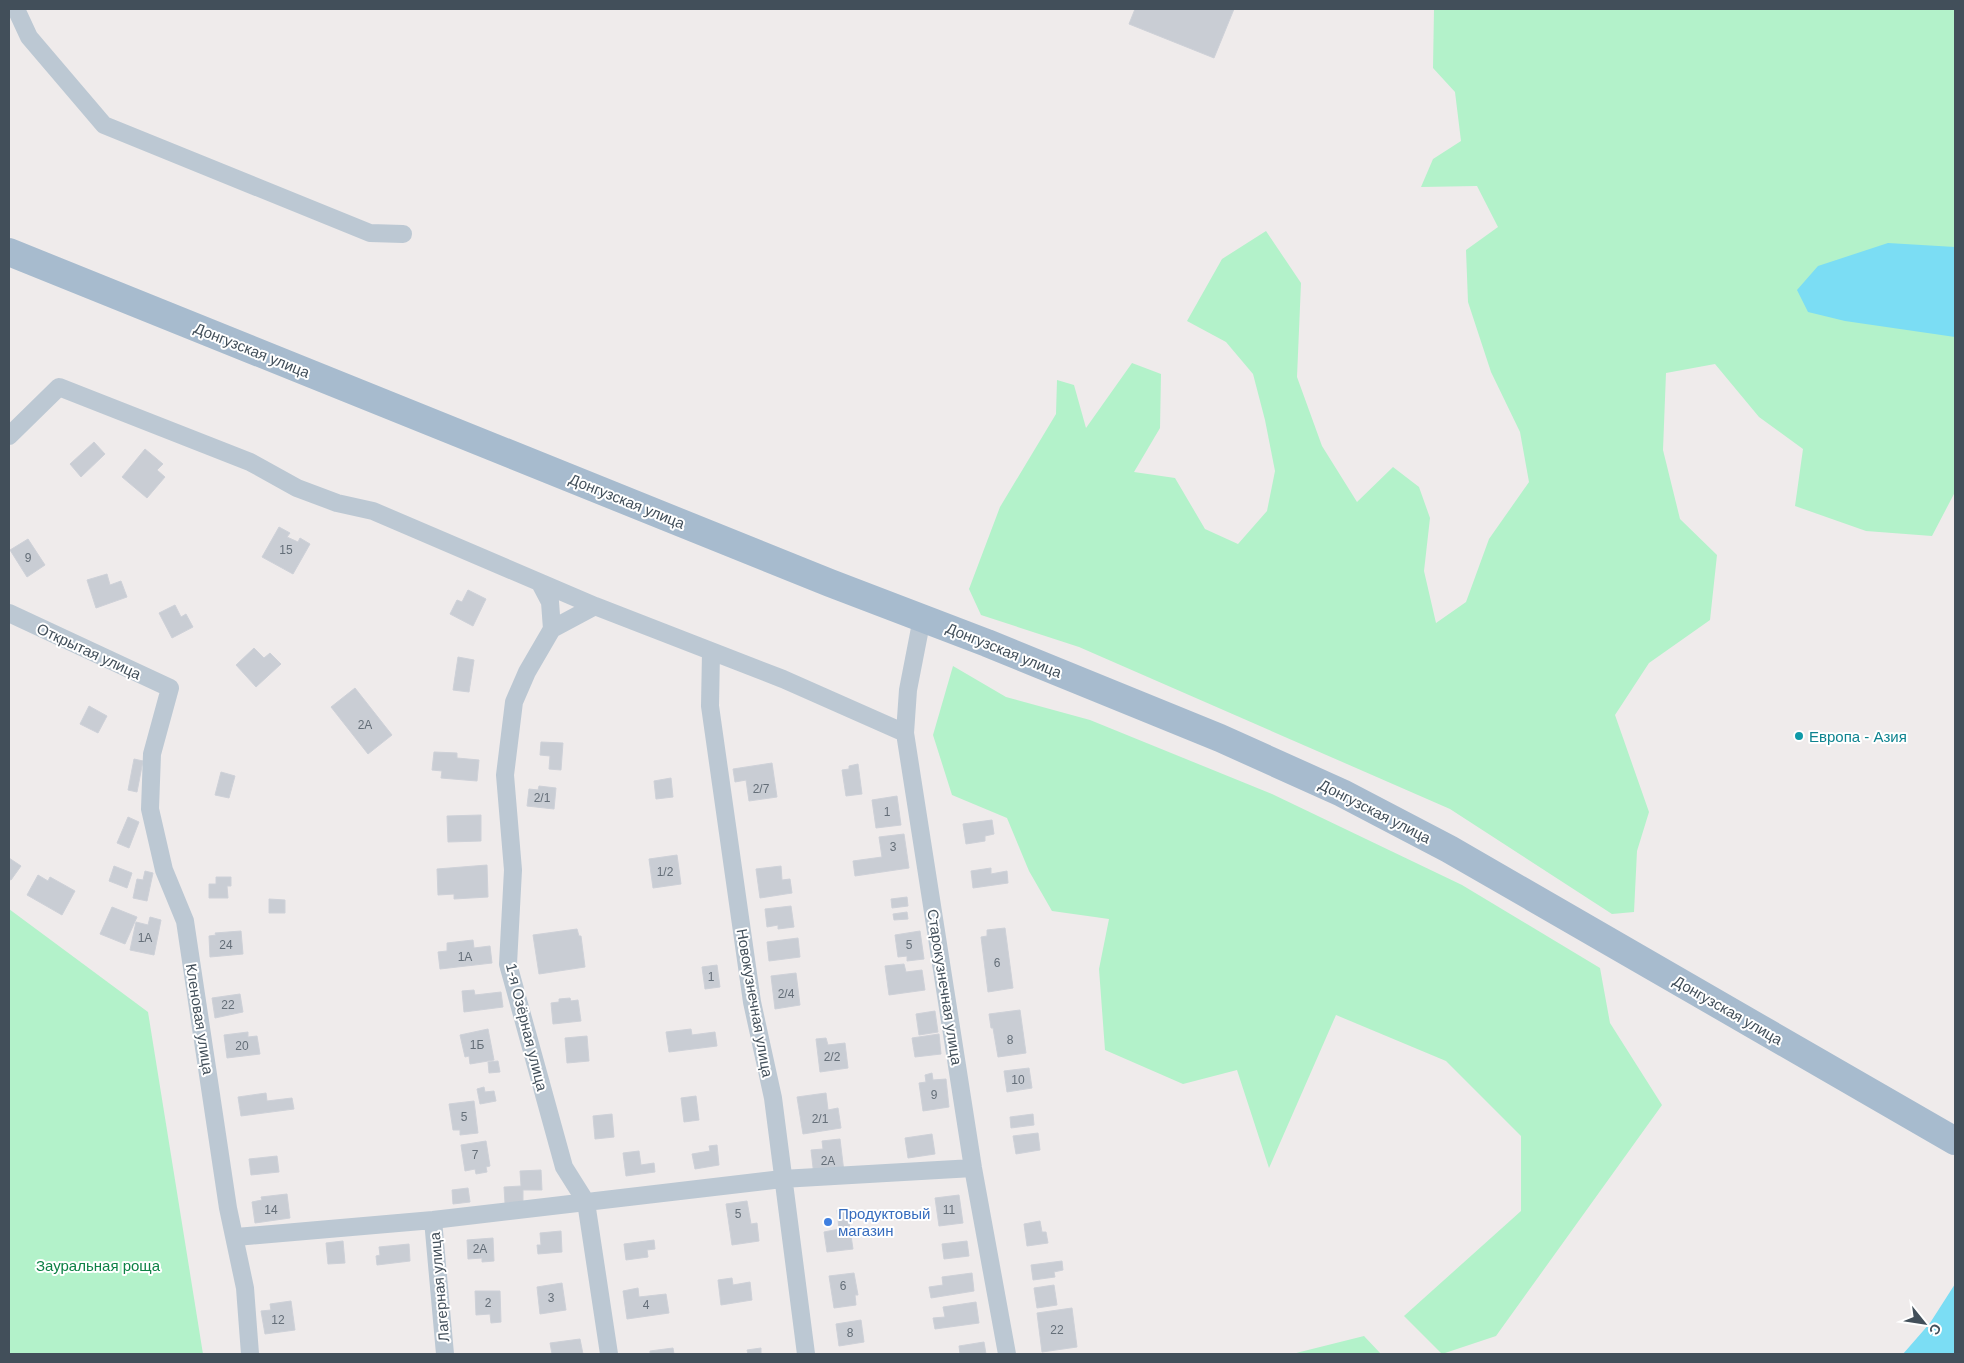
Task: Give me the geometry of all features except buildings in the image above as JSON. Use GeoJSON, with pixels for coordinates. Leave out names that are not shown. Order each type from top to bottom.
{"type":"FeatureCollection","features":[{"type":"Feature","properties":{"kind":"main road","name":"Донгузская улица"},"geometry":{"type":"LineString","coordinates":[[9,252],[812,576],[922,618],[1220,738],[1342,792],[1449,849],[1955,1141]]}},
{"type":"Feature","properties":{"kind":"street"},"geometry":{"type":"LineString","coordinates":[[16,9],[29,36],[104,125],[370,233],[403,234]]}},
{"type":"Feature","properties":{"kind":"street"},"geometry":{"type":"LineString","coordinates":[[9,436],[59,387],[250,462],[297,488],[337,504],[373,511],[595,606],[783,679],[905,733]]}},
{"type":"Feature","properties":{"kind":"street"},"geometry":{"type":"LineString","coordinates":[[540,583],[550,602],[552,629],[595,606]]}},
{"type":"Feature","properties":{"kind":"street","name":"Открытая улица"},"geometry":{"type":"LineString","coordinates":[[9,613],[170,688]]}},
{"type":"Feature","properties":{"kind":"street","name":"Старокузнечная улица"},"geometry":{"type":"LineString","coordinates":[[922,618],[908,690],[905,733],[973,1168],[1007,1354]]}},
{"type":"Feature","properties":{"kind":"street","name":"1-я Озёрная улица"},"geometry":{"type":"LineString","coordinates":[[552,629],[527,672],[514,702],[505,774],[513,870],[508,964],[564,1167],[586,1202],[609,1354]]}},
{"type":"Feature","properties":{"kind":"street","name":"Новокузнечная улица"},"geometry":{"type":"LineString","coordinates":[[711,652],[710,706],[752,1002],[772,1098],[806,1354]]}},
{"type":"Feature","properties":{"kind":"street","name":"Кленовая улица"},"geometry":{"type":"LineString","coordinates":[[170,688],[152,754],[150,809],[164,870],[185,921],[228,1208],[236,1237],[245,1288],[250,1354]]}},
{"type":"Feature","properties":{"kind":"street"},"geometry":{"type":"LineString","coordinates":[[236,1237],[433,1220],[782,1179],[973,1168]]}},
{"type":"Feature","properties":{"kind":"street","name":"Лагерная улица"},"geometry":{"type":"LineString","coordinates":[[433,1220],[445,1354]]}},
{"type":"Feature","properties":{"kind":"green space"},"geometry":{"type":"Polygon","coordinates":[[[1434,9],[1955,9],[1955,492],[1932,536],[1866,531],[1795,506],[1803,449],[1759,417],[1715,364],[1666,373],[1663,450],[1680,519],[1717,555],[1710,620],[1649,663],[1615,715],[1649,812],[1637,851],[1634,912],[1612,914],[1450,809],[1079,647],[981,615],[969,589],[1000,507],[1056,414],[1057,380],[1074,385],[1086,428],[1132,363],[1161,374],[1160,428],[1134,472],[1175,478],[1205,529],[1238,544],[1267,511],[1275,471],[1265,420],[1253,374],[1226,342],[1187,321],[1222,259],[1266,231],[1301,283],[1297,377],[1322,446],[1357,502],[1393,467],[1419,487],[1430,518],[1424,571],[1436,623],[1466,602],[1489,539],[1529,482],[1520,432],[1491,372],[1468,302],[1466,250],[1498,227],[1477,186],[1421,187],[1433,159],[1461,141],[1455,92],[1433,68],[1434,9]]]}},
{"type":"Feature","properties":{"kind":"green space"},"geometry":{"type":"Polygon","coordinates":[[[953,666],[1006,697],[1090,720],[1272,794],[1462,885],[1600,968],[1610,1023],[1662,1105],[1496,1336],[1442,1354],[1404,1316],[1521,1211],[1521,1136],[1446,1061],[1336,1015],[1269,1168],[1237,1070],[1183,1084],[1105,1050],[1099,969],[1109,919],[1052,911],[1029,871],[1007,818],[952,795],[933,735],[953,666]]]}},
{"type":"Feature","properties":{"kind":"green space","name":"Зауральная роща"},"geometry":{"type":"Polygon","coordinates":[[[9,909],[148,1012],[203,1354],[9,1354],[9,909]]]}},
{"type":"Feature","properties":{"kind":"green space"},"geometry":{"type":"Polygon","coordinates":[[[1364,1336],[1381,1354],[1293,1354],[1300,1352],[1364,1336]]]}},
{"type":"Feature","properties":{"kind":"water"},"geometry":{"type":"Polygon","coordinates":[[[1888,243],[1955,247],[1955,337],[1845,321],[1808,312],[1797,290],[1818,266],[1888,243]]]}},
{"type":"Feature","properties":{"kind":"water"},"geometry":{"type":"Polygon","coordinates":[[[1955,1284],[1955,1354],[1903,1354],[1930,1323],[1955,1284]]]}},
{"type":"Feature","properties":{"kind":"place","name":"Европа - Азия"},"geometry":{"type":"Point","coordinates":[1799,736]}},
{"type":"Feature","properties":{"kind":"place","name":"Продуктовый магазин"},"geometry":{"type":"Point","coordinates":[828,1222]}}]}
